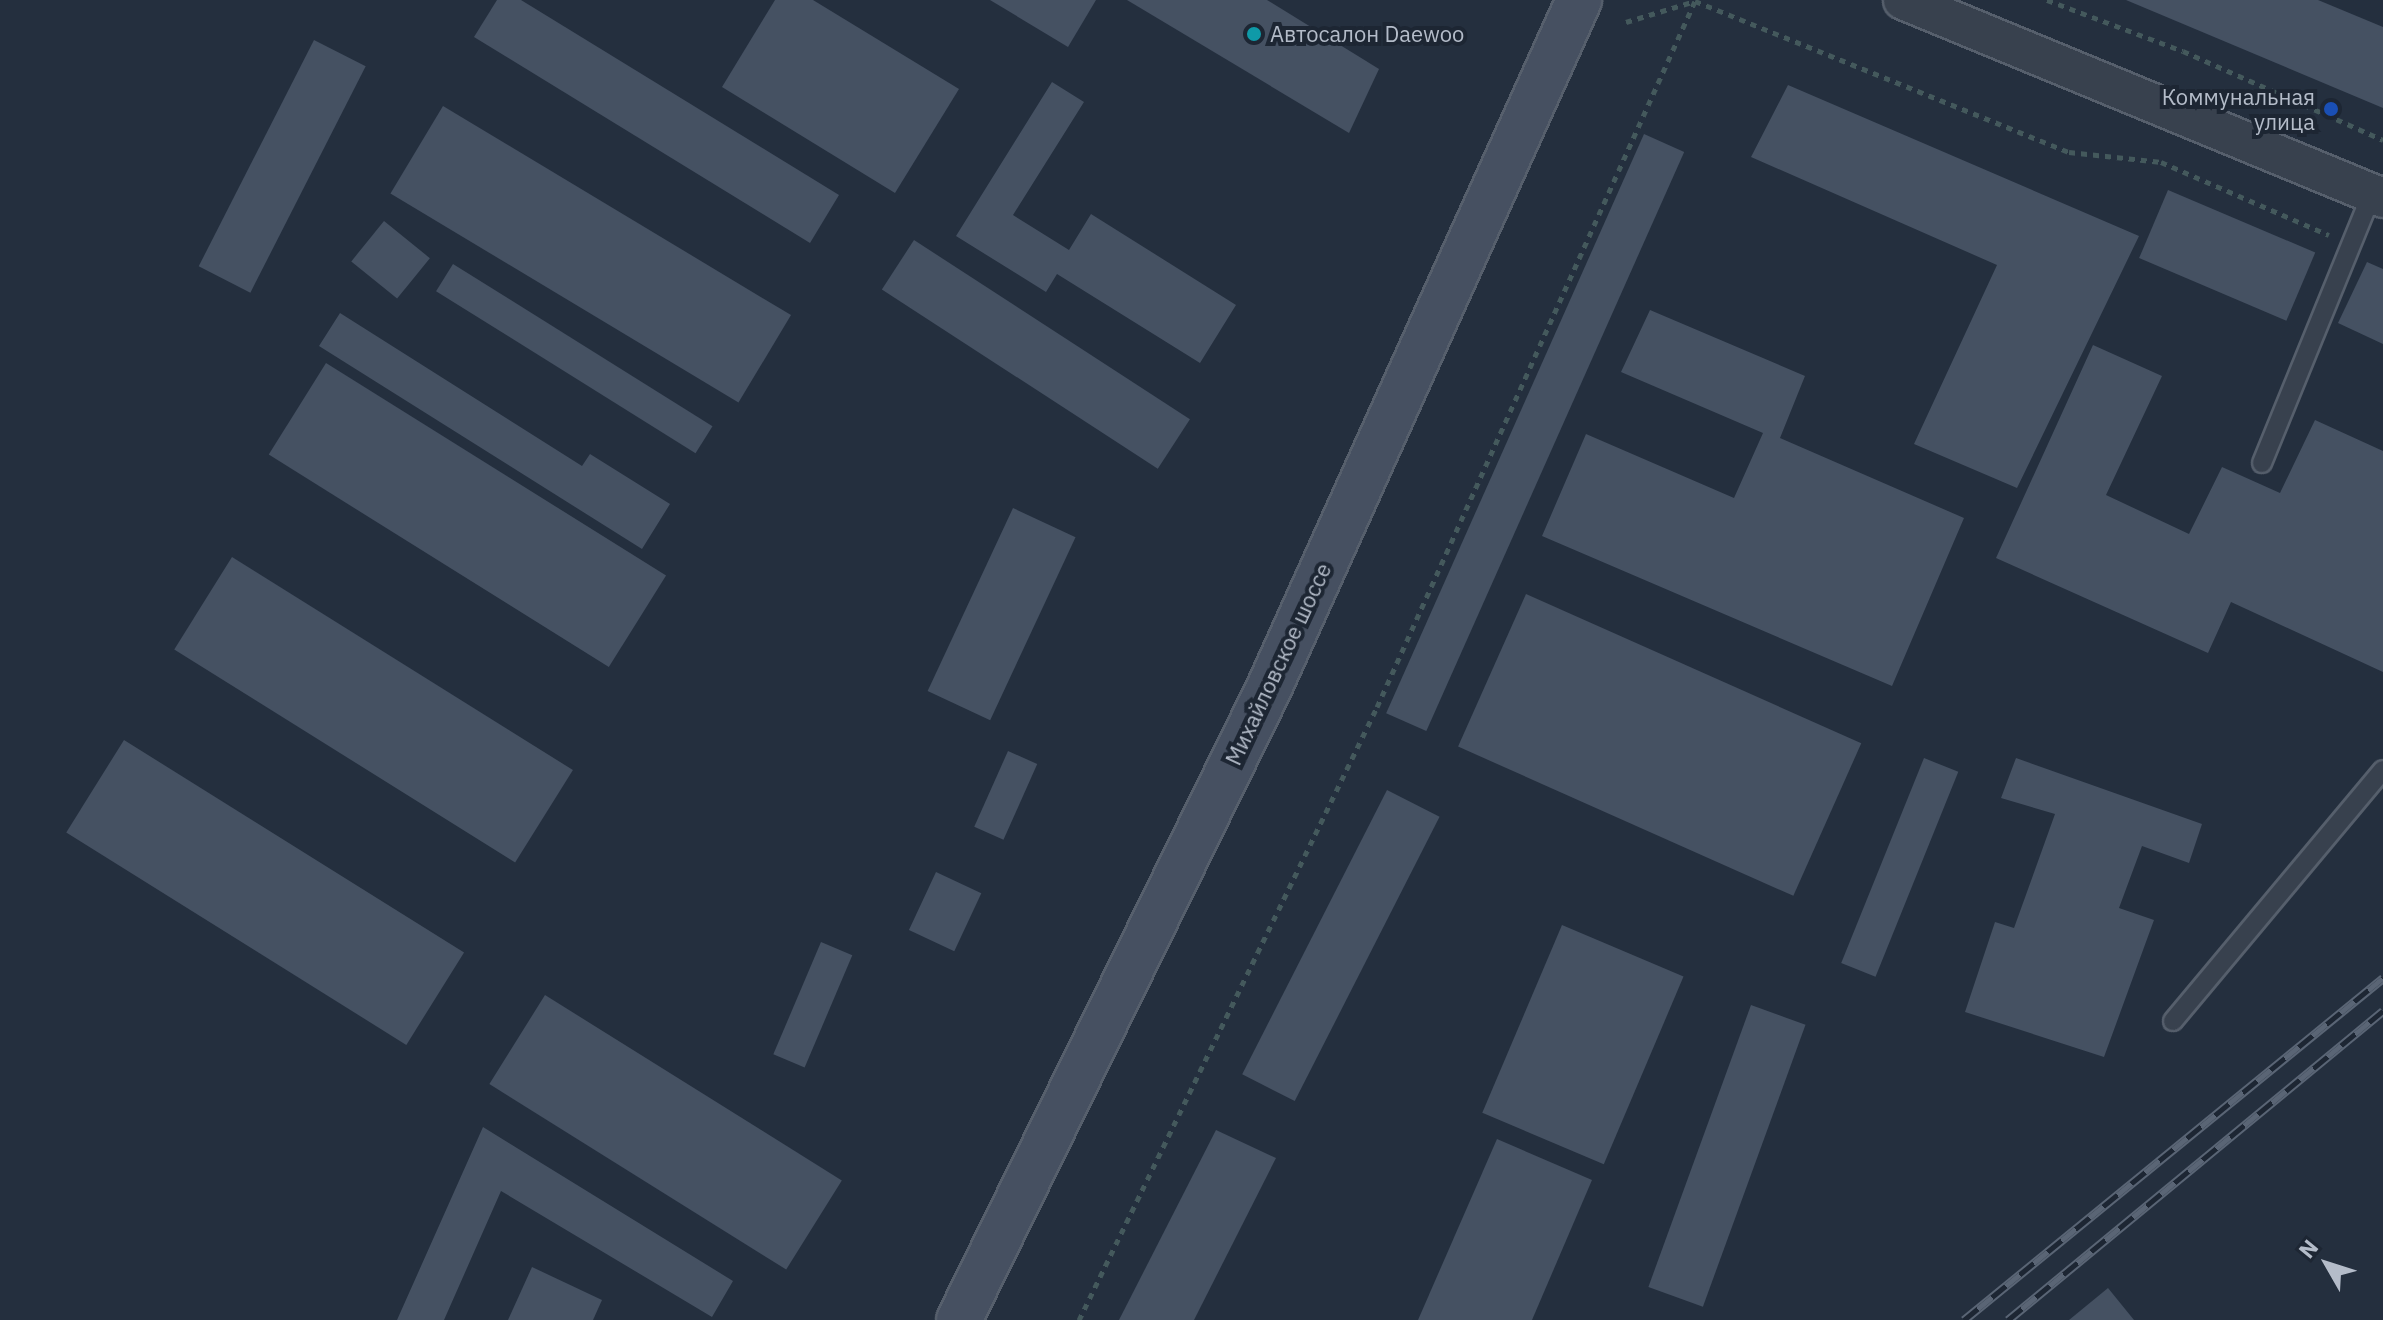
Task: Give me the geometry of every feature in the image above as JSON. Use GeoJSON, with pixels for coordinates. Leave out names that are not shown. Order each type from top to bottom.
{"type":"FeatureCollection","features":[{"type":"Feature","properties":{"kind":"main road","name":"Михайловское шоссе"},"geometry":{"type":"LineString","coordinates":[[959,1320],[1269,688],[1579,0]]}},
{"type":"Feature","properties":{"kind":"street"},"geometry":{"type":"LineString","coordinates":[[1903,0],[2378,196]]}},
{"type":"Feature","properties":{"kind":"lane"},"geometry":{"type":"LineString","coordinates":[[2262,463],[2351,244],[2378,196]]}},
{"type":"Feature","properties":{"kind":"lane"},"geometry":{"type":"LineString","coordinates":[[2173,1021],[2383,770]]}},
{"type":"Feature","properties":{"kind":"path"},"geometry":{"type":"LineString","coordinates":[[2047,0],[2183,51],[2383,140]]}},
{"type":"Feature","properties":{"kind":"path"},"geometry":{"type":"LineString","coordinates":[[1626,22],[1695,1],[2069,152],[2161,162],[2351,244]]}},
{"type":"Feature","properties":{"kind":"path"},"geometry":{"type":"LineString","coordinates":[[1079,1320],[1377,707],[1695,1]]}},
{"type":"Feature","properties":{"kind":"building"},"geometry":{"type":"Polygon","coordinates":[[[497,0],[521,0],[839,195],[810,243],[474,37],[497,0]]]}},
{"type":"Feature","properties":{"kind":"building"},"geometry":{"type":"Polygon","coordinates":[[[775,0],[813,0],[959,89],[895,193],[722,87],[775,0]]]}},
{"type":"Feature","properties":{"kind":"building"},"geometry":{"type":"Polygon","coordinates":[[[990,0],[1096,0],[1068,47],[990,0]]]}},
{"type":"Feature","properties":{"kind":"building","name":"Автосалон Daewoo"},"geometry":{"type":"Polygon","coordinates":[[[1127,0],[1267,0],[1379,69],[1349,133],[1127,0]]]}},
{"type":"Feature","properties":{"kind":"building"},"geometry":{"type":"Polygon","coordinates":[[[2126,0],[2318,0],[2383,27],[2383,108],[2126,0]]]}},
{"type":"Feature","properties":{"kind":"building"},"geometry":{"type":"Polygon","coordinates":[[[314,40],[366,66],[250,293],[199,266],[314,40]]]}},
{"type":"Feature","properties":{"kind":"building"},"geometry":{"type":"Polygon","coordinates":[[[1052,82],[1084,102],[1013,215],[1069,250],[1091,214],[1236,305],[1200,363],[1057,274],[1046,292],[956,236],[1052,82]]]}},
{"type":"Feature","properties":{"kind":"building"},"geometry":{"type":"Polygon","coordinates":[[[1788,85],[2139,236],[2017,488],[1914,444],[1997,265],[1751,157],[1788,85]]]}},
{"type":"Feature","properties":{"kind":"building"},"geometry":{"type":"Polygon","coordinates":[[[443,106],[791,315],[738,403],[390,193],[443,106]]]}},
{"type":"Feature","properties":{"kind":"building"},"geometry":{"type":"Polygon","coordinates":[[[1644,134],[1684,152],[1426,731],[1386,713],[1644,134]]]}},
{"type":"Feature","properties":{"kind":"building"},"geometry":{"type":"Polygon","coordinates":[[[2168,190],[2315,253],[2286,321],[2139,258],[2168,190]]]}},
{"type":"Feature","properties":{"kind":"building"},"geometry":{"type":"Polygon","coordinates":[[[384,221],[430,258],[397,299],[351,261],[384,221]]]}},
{"type":"Feature","properties":{"kind":"building"},"geometry":{"type":"Polygon","coordinates":[[[914,240],[1190,419],[1158,469],[882,289],[914,240]]]}},
{"type":"Feature","properties":{"kind":"building"},"geometry":{"type":"Polygon","coordinates":[[[2367,262],[2383,269],[2383,344],[2338,323],[2367,262]]]}},
{"type":"Feature","properties":{"kind":"building"},"geometry":{"type":"Polygon","coordinates":[[[453,264],[713,426],[696,453],[436,291],[453,264]]]}},
{"type":"Feature","properties":{"kind":"building"},"geometry":{"type":"Polygon","coordinates":[[[1650,310],[1805,376],[1780,438],[1964,518],[1892,686],[1542,536],[1586,434],[1734,498],[1763,433],[1621,372],[1650,310]]]}},
{"type":"Feature","properties":{"kind":"building"},"geometry":{"type":"Polygon","coordinates":[[[340,313],[582,466],[590,454],[670,504],[642,549],[319,346],[340,313]]]}},
{"type":"Feature","properties":{"kind":"building"},"geometry":{"type":"Polygon","coordinates":[[[2093,345],[2162,376],[2106,495],[2189,534],[2222,467],[2280,493],[2315,420],[2383,451],[2383,672],[2231,602],[2208,653],[1996,558],[2093,345]]]}},
{"type":"Feature","properties":{"kind":"building"},"geometry":{"type":"Polygon","coordinates":[[[326,363],[666,575],[609,667],[269,455],[326,363]]]}},
{"type":"Feature","properties":{"kind":"building"},"geometry":{"type":"Polygon","coordinates":[[[1013,508],[1076,537],[990,720],[928,691],[1013,508]]]}},
{"type":"Feature","properties":{"kind":"building"},"geometry":{"type":"Polygon","coordinates":[[[232,557],[573,770],[515,862],[174,649],[232,557]]]}},
{"type":"Feature","properties":{"kind":"building"},"geometry":{"type":"Polygon","coordinates":[[[1526,594],[1861,743],[1793,896],[1458,747],[1526,594]]]}},
{"type":"Feature","properties":{"kind":"building"},"geometry":{"type":"Polygon","coordinates":[[[124,740],[464,952],[406,1045],[66,832],[124,740]]]}},
{"type":"Feature","properties":{"kind":"building"},"geometry":{"type":"Polygon","coordinates":[[[1008,751],[1037,764],[1003,840],[974,827],[1008,751]]]}},
{"type":"Feature","properties":{"kind":"building"},"geometry":{"type":"Polygon","coordinates":[[[1924,758],[1958,772],[1876,977],[1841,963],[1924,758]]]}},
{"type":"Feature","properties":{"kind":"building"},"geometry":{"type":"Polygon","coordinates":[[[2016,758],[2202,824],[2189,863],[2142,846],[2119,908],[2154,920],[2104,1057],[1965,1012],[1995,922],[2014,928],[2055,814],[2001,798],[2016,758]]]}},
{"type":"Feature","properties":{"kind":"building"},"geometry":{"type":"Polygon","coordinates":[[[1387,790],[1440,817],[1295,1101],[1242,1074],[1387,790]]]}},
{"type":"Feature","properties":{"kind":"building"},"geometry":{"type":"Polygon","coordinates":[[[936,872],[981,893],[954,951],[909,930],[936,872]]]}},
{"type":"Feature","properties":{"kind":"building"},"geometry":{"type":"Polygon","coordinates":[[[1562,925],[1684,977],[1604,1164],[1482,1113],[1562,925]]]}},
{"type":"Feature","properties":{"kind":"building"},"geometry":{"type":"Polygon","coordinates":[[[821,942],[852,955],[805,1068],[773,1054],[821,942]]]}},
{"type":"Feature","properties":{"kind":"building"},"geometry":{"type":"Polygon","coordinates":[[[545,995],[842,1180],[786,1270],[489,1084],[545,995]]]}},
{"type":"Feature","properties":{"kind":"building"},"geometry":{"type":"Polygon","coordinates":[[[1751,1005],[1806,1025],[1703,1307],[1648,1287],[1751,1005]]]}},
{"type":"Feature","properties":{"kind":"building"},"geometry":{"type":"Polygon","coordinates":[[[483,1127],[733,1281],[712,1317],[501,1191],[444,1320],[397,1320],[483,1127]]]}},
{"type":"Feature","properties":{"kind":"building"},"geometry":{"type":"Polygon","coordinates":[[[1216,1130],[1276,1158],[1194,1320],[1119,1320],[1216,1130]]]}},
{"type":"Feature","properties":{"kind":"building"},"geometry":{"type":"Polygon","coordinates":[[[1497,1139],[1592,1180],[1532,1320],[1418,1320],[1497,1139]]]}},
{"type":"Feature","properties":{"kind":"building"},"geometry":{"type":"Polygon","coordinates":[[[532,1267],[602,1300],[593,1320],[508,1320],[532,1267]]]}},
{"type":"Feature","properties":{"kind":"building"},"geometry":{"type":"Polygon","coordinates":[[[2108,1288],[2134,1320],[2069,1320],[2108,1288]]]}},
{"type":"Feature","properties":{"kind":"railway"},"geometry":{"type":"LineString","coordinates":[[1964,1320],[2383,978]]}},
{"type":"Feature","properties":{"kind":"railway"},"geometry":{"type":"LineString","coordinates":[[2008,1320],[2383,1011]]}},
{"type":"Feature","properties":{"kind":"place","name":"Автосалон Daewoo"},"geometry":{"type":"Point","coordinates":[1254,34]}},
{"type":"Feature","properties":{"kind":"place","name":"Коммунальная улица"},"geometry":{"type":"Point","coordinates":[2331,109]}}]}
